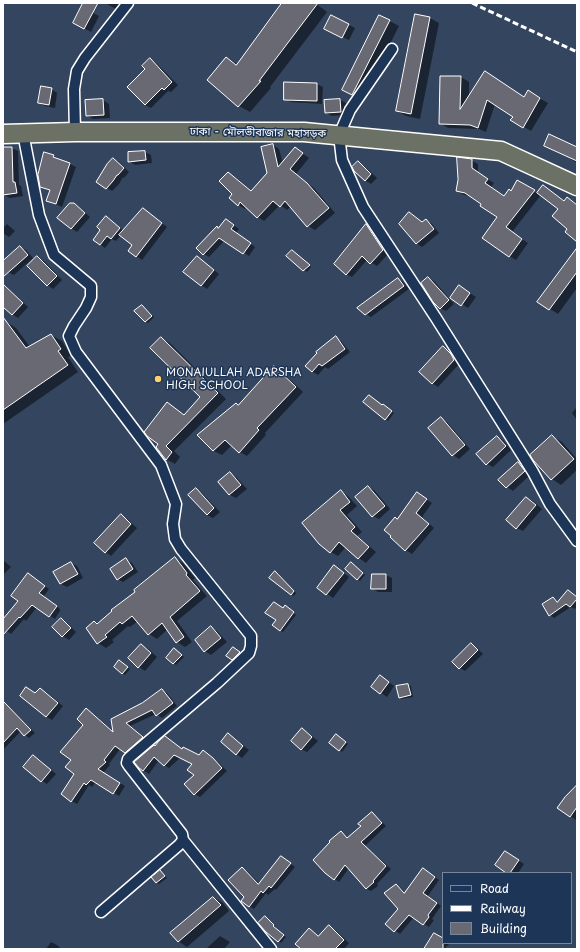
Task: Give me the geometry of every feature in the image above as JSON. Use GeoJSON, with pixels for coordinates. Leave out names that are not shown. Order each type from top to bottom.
{"type":"FeatureCollection","features":[{"type":"Feature","properties":{"kind":"highway","name":"ঢাকা - মৌলভীবাজার মহাসড়ক"},"geometry":{"type":"LineString","coordinates":[[3,134],[75,132],[304,132],[339,135],[501,151],[577,186]]}},
{"type":"Feature","properties":{"kind":"street"},"geometry":{"type":"LineString","coordinates":[[75,132],[74,89],[77,71],[85,58],[128,3]]}},
{"type":"Feature","properties":{"kind":"street"},"geometry":{"type":"LineString","coordinates":[[392,49],[350,110],[339,135],[342,160],[363,207],[436,318],[533,472],[550,504],[577,541]]}},
{"type":"Feature","properties":{"kind":"street"},"geometry":{"type":"LineString","coordinates":[[23,133],[39,215],[54,255],[91,286],[91,297],[69,336],[76,352],[161,465],[176,504],[173,524],[176,539],[181,549],[251,636],[249,653],[217,683],[131,756],[127,763],[182,834],[183,840],[271,949]]}},
{"type":"Feature","properties":{"kind":"street"},"geometry":{"type":"LineString","coordinates":[[101,912],[183,840]]}},
{"type":"Feature","properties":{"kind":"building"},"geometry":{"type":"Polygon","coordinates":[[[83,3],[98,3],[84,29],[73,23],[83,3]]]}},
{"type":"Feature","properties":{"kind":"building"},"geometry":{"type":"Polygon","coordinates":[[[282,3],[318,3],[259,81],[261,81],[238,107],[207,80],[226,57],[236,65],[282,3]]]}},
{"type":"Feature","properties":{"kind":"building"},"geometry":{"type":"Polygon","coordinates":[[[415,14],[430,17],[411,114],[396,111],[415,14]]]}},
{"type":"Feature","properties":{"kind":"building"},"geometry":{"type":"Polygon","coordinates":[[[331,15],[349,24],[342,38],[324,29],[331,15]]]}},
{"type":"Feature","properties":{"kind":"building"},"geometry":{"type":"Polygon","coordinates":[[[379,15],[390,20],[352,95],[342,90],[379,15]]]}},
{"type":"Feature","properties":{"kind":"building"},"geometry":{"type":"Polygon","coordinates":[[[150,58],[172,82],[164,90],[162,88],[145,105],[127,87],[145,69],[142,66],[150,58]]]}},
{"type":"Feature","properties":{"kind":"building"},"geometry":{"type":"Polygon","coordinates":[[[485,71],[524,97],[528,90],[540,98],[523,128],[510,120],[513,117],[487,100],[478,128],[470,125],[439,124],[440,76],[461,76],[460,109],[485,71]]]}},
{"type":"Feature","properties":{"kind":"building"},"geometry":{"type":"Polygon","coordinates":[[[284,82],[317,83],[317,101],[284,100],[284,82]]]}},
{"type":"Feature","properties":{"kind":"building"},"geometry":{"type":"Polygon","coordinates":[[[41,86],[52,88],[49,105],[38,103],[41,86]]]}},
{"type":"Feature","properties":{"kind":"building"},"geometry":{"type":"Polygon","coordinates":[[[103,99],[104,115],[86,116],[85,100],[103,99]]]}},
{"type":"Feature","properties":{"kind":"building"},"geometry":{"type":"Polygon","coordinates":[[[340,99],[341,112],[325,113],[324,100],[340,99]]]}},
{"type":"Feature","properties":{"kind":"building"},"geometry":{"type":"Polygon","coordinates":[[[549,134],[577,147],[577,161],[544,146],[549,134]]]}},
{"type":"Feature","properties":{"kind":"building"},"geometry":{"type":"Polygon","coordinates":[[[273,144],[278,167],[295,147],[303,153],[290,169],[307,183],[329,208],[307,227],[285,201],[280,207],[273,201],[257,218],[240,202],[238,206],[229,198],[232,194],[219,181],[228,172],[251,191],[267,173],[261,147],[273,144]]]}},
{"type":"Feature","properties":{"kind":"building"},"geometry":{"type":"Polygon","coordinates":[[[3,147],[12,147],[13,182],[15,182],[17,193],[3,195],[3,147]]]}},
{"type":"Feature","properties":{"kind":"building"},"geometry":{"type":"Polygon","coordinates":[[[145,151],[146,160],[128,162],[128,152],[145,151]]]}},
{"type":"Feature","properties":{"kind":"building"},"geometry":{"type":"Polygon","coordinates":[[[44,152],[70,163],[56,204],[46,201],[50,190],[40,187],[38,175],[44,152]]]}},
{"type":"Feature","properties":{"kind":"building"},"geometry":{"type":"Polygon","coordinates":[[[457,157],[472,159],[472,168],[488,179],[485,183],[504,196],[509,189],[511,191],[517,180],[535,190],[506,227],[522,239],[509,257],[482,238],[497,217],[480,206],[481,204],[465,193],[456,191],[458,180],[457,157]]]}},
{"type":"Feature","properties":{"kind":"building"},"geometry":{"type":"Polygon","coordinates":[[[113,158],[124,168],[106,189],[96,182],[107,164],[113,158]]]}},
{"type":"Feature","properties":{"kind":"building"},"geometry":{"type":"Polygon","coordinates":[[[358,161],[371,174],[365,181],[354,171],[352,167],[358,161]]]}},
{"type":"Feature","properties":{"kind":"building"},"geometry":{"type":"Polygon","coordinates":[[[543,185],[564,201],[567,197],[577,205],[577,242],[565,232],[567,229],[552,216],[558,209],[537,193],[543,185]]]}},
{"type":"Feature","properties":{"kind":"building"},"geometry":{"type":"Polygon","coordinates":[[[70,203],[74,203],[85,213],[71,229],[57,218],[70,203]]]}},
{"type":"Feature","properties":{"kind":"building"},"geometry":{"type":"Polygon","coordinates":[[[143,208],[162,223],[136,257],[128,251],[132,245],[119,235],[143,208]]]}},
{"type":"Feature","properties":{"kind":"building"},"geometry":{"type":"Polygon","coordinates":[[[409,212],[422,222],[426,219],[434,229],[416,244],[399,224],[409,212]]]}},
{"type":"Feature","properties":{"kind":"building"},"geometry":{"type":"Polygon","coordinates":[[[106,216],[120,228],[111,239],[107,236],[100,245],[93,240],[100,230],[97,227],[106,216]]]}},
{"type":"Feature","properties":{"kind":"building"},"geometry":{"type":"Polygon","coordinates":[[[226,219],[234,225],[231,229],[251,243],[243,254],[219,238],[203,255],[196,248],[217,226],[218,228],[226,219]]]}},
{"type":"Feature","properties":{"kind":"building"},"geometry":{"type":"Polygon","coordinates":[[[366,224],[383,250],[370,264],[362,256],[346,275],[334,264],[366,224]]]}},
{"type":"Feature","properties":{"kind":"building"},"geometry":{"type":"Polygon","coordinates":[[[20,246],[28,255],[3,277],[3,261],[20,246]]]}},
{"type":"Feature","properties":{"kind":"building"},"geometry":{"type":"Polygon","coordinates":[[[577,248],[577,272],[549,310],[537,302],[577,248]]]}},
{"type":"Feature","properties":{"kind":"building"},"geometry":{"type":"Polygon","coordinates":[[[292,250],[310,265],[303,271],[286,256],[292,250]]]}},
{"type":"Feature","properties":{"kind":"building"},"geometry":{"type":"Polygon","coordinates":[[[37,256],[57,276],[47,286],[27,266],[37,256]]]}},
{"type":"Feature","properties":{"kind":"building"},"geometry":{"type":"Polygon","coordinates":[[[197,256],[214,270],[201,286],[183,272],[197,256]]]}},
{"type":"Feature","properties":{"kind":"building"},"geometry":{"type":"Polygon","coordinates":[[[428,277],[449,300],[440,309],[433,302],[421,283],[428,277]]]}},
{"type":"Feature","properties":{"kind":"building"},"geometry":{"type":"Polygon","coordinates":[[[398,278],[404,286],[365,315],[357,308],[398,278]]]}},
{"type":"Feature","properties":{"kind":"building"},"geometry":{"type":"Polygon","coordinates":[[[3,284],[23,303],[12,315],[3,307],[3,284]]]}},
{"type":"Feature","properties":{"kind":"building"},"geometry":{"type":"Polygon","coordinates":[[[459,285],[470,293],[461,306],[450,298],[459,285]]]}},
{"type":"Feature","properties":{"kind":"building"},"geometry":{"type":"Polygon","coordinates":[[[142,305],[152,316],[145,322],[134,311],[142,305]]]}},
{"type":"Feature","properties":{"kind":"building"},"geometry":{"type":"Polygon","coordinates":[[[3,317],[26,348],[51,334],[61,349],[58,351],[68,365],[3,410],[3,317]]]}},
{"type":"Feature","properties":{"kind":"building"},"geometry":{"type":"Polygon","coordinates":[[[336,336],[345,349],[322,366],[319,364],[312,372],[305,366],[317,353],[316,352],[336,336]]]}},
{"type":"Feature","properties":{"kind":"building"},"geometry":{"type":"Polygon","coordinates":[[[161,337],[218,393],[166,446],[172,452],[166,460],[156,447],[158,444],[144,432],[167,402],[184,415],[200,397],[150,348],[161,337]]]}},
{"type":"Feature","properties":{"kind":"building"},"geometry":{"type":"Polygon","coordinates":[[[443,346],[451,354],[454,360],[432,384],[419,372],[443,346]]]}},
{"type":"Feature","properties":{"kind":"building"},"geometry":{"type":"Polygon","coordinates":[[[274,366],[296,387],[257,428],[259,430],[239,453],[225,440],[213,451],[197,435],[236,403],[238,405],[274,366]]]}},
{"type":"Feature","properties":{"kind":"building"},"geometry":{"type":"Polygon","coordinates":[[[369,395],[392,411],[385,420],[363,402],[369,395]]]}},
{"type":"Feature","properties":{"kind":"building"},"geometry":{"type":"Polygon","coordinates":[[[441,417],[465,445],[452,456],[428,428],[441,417]]]}},
{"type":"Feature","properties":{"kind":"building"},"geometry":{"type":"Polygon","coordinates":[[[552,435],[574,459],[551,480],[530,455],[552,435]]]}},
{"type":"Feature","properties":{"kind":"building"},"geometry":{"type":"Polygon","coordinates":[[[497,436],[506,446],[486,465],[476,454],[497,436]]]}},
{"type":"Feature","properties":{"kind":"building"},"geometry":{"type":"Polygon","coordinates":[[[518,462],[525,471],[506,488],[498,480],[518,462]]]}},
{"type":"Feature","properties":{"kind":"building"},"geometry":{"type":"Polygon","coordinates":[[[230,472],[241,485],[229,495],[218,482],[230,472]]]}},
{"type":"Feature","properties":{"kind":"building"},"geometry":{"type":"Polygon","coordinates":[[[368,486],[385,506],[372,517],[355,497],[368,486]]]}},
{"type":"Feature","properties":{"kind":"building"},"geometry":{"type":"Polygon","coordinates":[[[196,488],[214,508],[207,515],[188,495],[196,488]]]}},
{"type":"Feature","properties":{"kind":"building"},"geometry":{"type":"Polygon","coordinates":[[[341,490],[350,502],[340,510],[355,527],[351,531],[369,547],[358,559],[339,542],[330,553],[319,544],[302,523],[341,490]]]}},
{"type":"Feature","properties":{"kind":"building"},"geometry":{"type":"Polygon","coordinates":[[[417,492],[427,499],[416,513],[429,524],[405,551],[384,530],[395,517],[397,519],[417,492]]]}},
{"type":"Feature","properties":{"kind":"building"},"geometry":{"type":"Polygon","coordinates":[[[526,497],[536,505],[516,529],[506,520],[526,497]]]}},
{"type":"Feature","properties":{"kind":"building"},"geometry":{"type":"Polygon","coordinates":[[[121,514],[131,524],[105,553],[94,543],[121,514]]]}},
{"type":"Feature","properties":{"kind":"building"},"geometry":{"type":"Polygon","coordinates":[[[175,557],[187,573],[186,575],[200,591],[170,617],[184,637],[176,643],[162,623],[148,635],[132,616],[122,624],[120,622],[105,635],[107,637],[97,644],[86,628],[94,621],[97,624],[112,611],[111,610],[135,592],[134,590],[175,557]]]}},
{"type":"Feature","properties":{"kind":"building"},"geometry":{"type":"Polygon","coordinates":[[[126,558],[133,569],[117,580],[110,569],[126,558]]]}},
{"type":"Feature","properties":{"kind":"building"},"geometry":{"type":"Polygon","coordinates":[[[71,562],[78,574],[60,584],[53,572],[71,562]]]}},
{"type":"Feature","properties":{"kind":"building"},"geometry":{"type":"Polygon","coordinates":[[[351,562],[363,573],[357,580],[345,569],[351,562]]]}},
{"type":"Feature","properties":{"kind":"building"},"geometry":{"type":"Polygon","coordinates":[[[334,565],[344,573],[326,595],[317,588],[334,565]]]}},
{"type":"Feature","properties":{"kind":"building"},"geometry":{"type":"Polygon","coordinates":[[[275,571],[294,591],[291,595],[269,578],[275,571]]]}},
{"type":"Feature","properties":{"kind":"building"},"geometry":{"type":"Polygon","coordinates":[[[28,573],[45,586],[39,593],[57,606],[49,617],[32,605],[3,635],[3,619],[18,601],[11,596],[28,573]]]}},
{"type":"Feature","properties":{"kind":"building"},"geometry":{"type":"Polygon","coordinates":[[[372,574],[386,574],[386,589],[371,589],[372,574]]]}},
{"type":"Feature","properties":{"kind":"building"},"geometry":{"type":"Polygon","coordinates":[[[568,590],[577,597],[577,599],[570,607],[566,604],[549,616],[542,604],[553,597],[557,602],[568,590]]]}},
{"type":"Feature","properties":{"kind":"building"},"geometry":{"type":"Polygon","coordinates":[[[274,602],[283,608],[285,605],[294,612],[280,631],[272,625],[276,620],[265,613],[274,602]]]}},
{"type":"Feature","properties":{"kind":"building"},"geometry":{"type":"Polygon","coordinates":[[[61,618],[71,628],[62,637],[52,627],[61,618]]]}},
{"type":"Feature","properties":{"kind":"building"},"geometry":{"type":"Polygon","coordinates":[[[211,626],[221,638],[204,652],[195,640],[211,626]]]}},
{"type":"Feature","properties":{"kind":"building"},"geometry":{"type":"Polygon","coordinates":[[[471,643],[478,650],[459,669],[452,662],[471,643]]]}},
{"type":"Feature","properties":{"kind":"building"},"geometry":{"type":"Polygon","coordinates":[[[141,644],[151,653],[138,668],[128,658],[141,644]]]}},
{"type":"Feature","properties":{"kind":"building"},"geometry":{"type":"Polygon","coordinates":[[[233,647],[240,652],[232,660],[226,656],[233,647]]]}},
{"type":"Feature","properties":{"kind":"building"},"geometry":{"type":"Polygon","coordinates":[[[174,648],[182,655],[173,664],[166,658],[174,648]]]}},
{"type":"Feature","properties":{"kind":"building"},"geometry":{"type":"Polygon","coordinates":[[[119,660],[128,667],[122,674],[114,667],[119,660]]]}},
{"type":"Feature","properties":{"kind":"building"},"geometry":{"type":"Polygon","coordinates":[[[380,675],[389,682],[380,694],[371,687],[380,675]]]}},
{"type":"Feature","properties":{"kind":"building"},"geometry":{"type":"Polygon","coordinates":[[[408,684],[411,695],[399,698],[396,686],[408,684]]]}},
{"type":"Feature","properties":{"kind":"building"},"geometry":{"type":"Polygon","coordinates":[[[26,687],[35,693],[40,688],[58,703],[46,717],[20,696],[26,687]]]}},
{"type":"Feature","properties":{"kind":"building"},"geometry":{"type":"Polygon","coordinates":[[[162,689],[173,703],[156,716],[152,710],[126,723],[143,737],[125,753],[115,746],[104,760],[106,762],[98,769],[120,783],[113,794],[91,780],[86,785],[84,783],[71,802],[61,794],[74,774],[65,767],[71,760],[60,752],[83,725],[77,719],[86,708],[113,732],[111,719],[142,703],[162,689]]]}},
{"type":"Feature","properties":{"kind":"building"},"geometry":{"type":"Polygon","coordinates":[[[3,701],[31,730],[24,736],[17,728],[3,743],[3,701]]]}},
{"type":"Feature","properties":{"kind":"building"},"geometry":{"type":"Polygon","coordinates":[[[302,728],[312,737],[301,750],[291,741],[302,728]]]}},
{"type":"Feature","properties":{"kind":"building"},"geometry":{"type":"Polygon","coordinates":[[[228,733],[243,746],[236,755],[221,742],[228,733]]]}},
{"type":"Feature","properties":{"kind":"building"},"geometry":{"type":"Polygon","coordinates":[[[336,734],[346,742],[339,751],[329,743],[336,734]]]}},
{"type":"Feature","properties":{"kind":"building"},"geometry":{"type":"Polygon","coordinates":[[[165,736],[182,749],[183,747],[199,755],[203,750],[222,768],[194,795],[184,784],[194,775],[187,770],[192,764],[174,755],[164,766],[154,757],[143,771],[134,762],[154,745],[155,746],[165,736]]]}},
{"type":"Feature","properties":{"kind":"building"},"geometry":{"type":"Polygon","coordinates":[[[33,755],[51,770],[41,782],[23,767],[33,755]]]}},
{"type":"Feature","properties":{"kind":"building"},"geometry":{"type":"Polygon","coordinates":[[[577,785],[577,807],[570,817],[557,808],[577,785]]]}},
{"type":"Feature","properties":{"kind":"building"},"geometry":{"type":"Polygon","coordinates":[[[372,812],[382,823],[361,842],[386,866],[373,881],[374,882],[366,889],[345,865],[334,880],[313,860],[330,842],[329,841],[341,831],[347,838],[361,826],[358,824],[372,812]]]}},
{"type":"Feature","properties":{"kind":"building"},"geometry":{"type":"Polygon","coordinates":[[[505,851],[519,860],[511,872],[505,872],[495,865],[505,851]]]}},
{"type":"Feature","properties":{"kind":"building"},"geometry":{"type":"Polygon","coordinates":[[[281,856],[291,863],[271,888],[269,886],[263,893],[261,891],[249,907],[241,901],[244,897],[228,880],[242,867],[258,884],[281,856]]]}},
{"type":"Feature","properties":{"kind":"building"},"geometry":{"type":"Polygon","coordinates":[[[423,868],[435,877],[423,893],[437,903],[423,925],[409,915],[394,932],[385,924],[398,909],[384,893],[396,884],[404,893],[423,868]]]}},
{"type":"Feature","properties":{"kind":"building"},"geometry":{"type":"Polygon","coordinates":[[[160,870],[165,876],[156,883],[151,877],[160,870]]]}},
{"type":"Feature","properties":{"kind":"building"},"geometry":{"type":"Polygon","coordinates":[[[213,897],[221,905],[178,942],[170,933],[213,897]]]}},
{"type":"Feature","properties":{"kind":"building"},"geometry":{"type":"Polygon","coordinates":[[[265,916],[274,925],[273,926],[284,935],[278,942],[258,923],[265,916]]]}},
{"type":"Feature","properties":{"kind":"building"},"geometry":{"type":"Polygon","coordinates":[[[329,925],[344,940],[335,949],[301,949],[295,944],[309,928],[318,936],[329,925]]]}},
{"type":"Feature","properties":{"kind":"building"},"geometry":{"type":"Polygon","coordinates":[[[434,933],[442,937],[443,949],[424,949],[434,933]]]}},
{"type":"Feature","properties":{"kind":"railway"},"geometry":{"type":"LineString","coordinates":[[472,3],[577,52]]}},
{"type":"Feature","properties":{"kind":"place","name":"MONAIULLAH ADARSHA HIGH SCHOOL"},"geometry":{"type":"Point","coordinates":[158,379]}}]}
